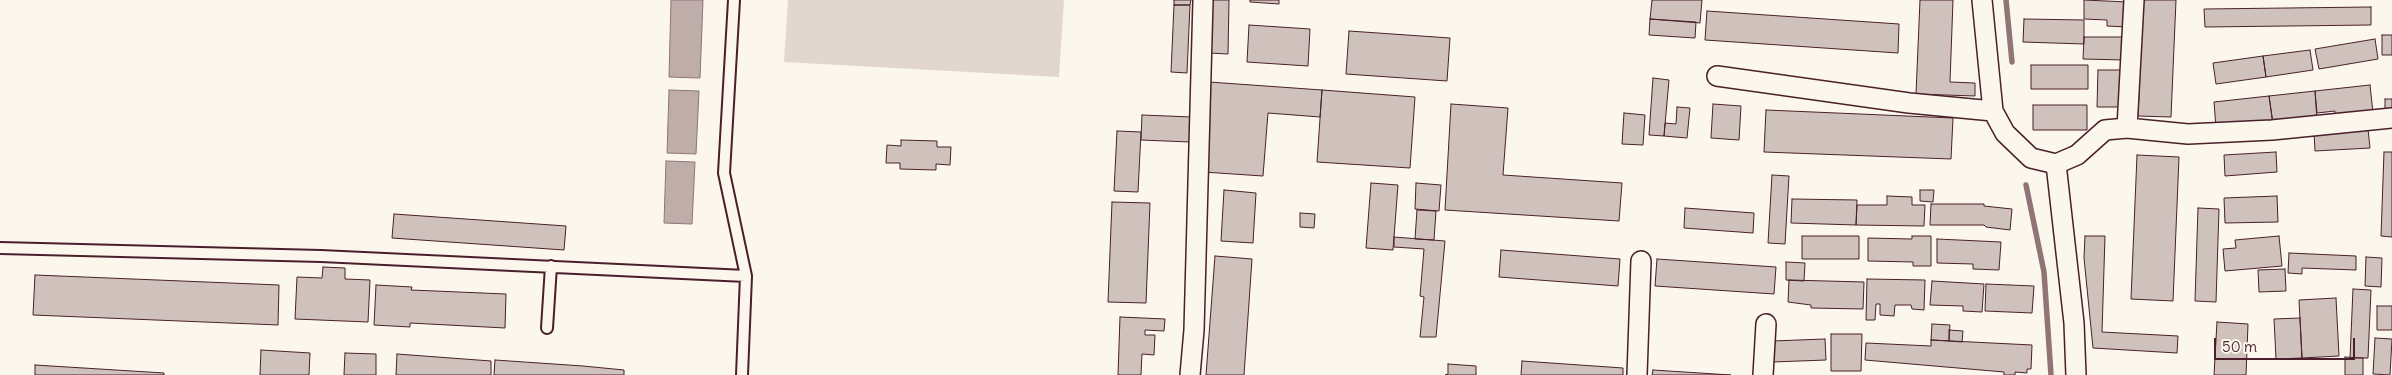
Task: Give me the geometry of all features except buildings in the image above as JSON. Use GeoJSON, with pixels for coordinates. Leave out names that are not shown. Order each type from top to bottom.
{"type":"FeatureCollection","features":[{"type":"Feature","properties":{"kind":"street"},"geometry":{"type":"LineString","coordinates":[[1190,375],[1194,330],[1203,0]]}},
{"type":"Feature","properties":{"kind":"street"},"geometry":{"type":"LineString","coordinates":[[1982,0],[1994,110],[2005,134],[2031,158],[2056,164],[2077,155],[2106,130],[2127,128],[2188,134],[2272,130],[2392,118]]}},
{"type":"Feature","properties":{"kind":"street"},"geometry":{"type":"LineString","coordinates":[[2127,128],[2134,0]]}},
{"type":"Feature","properties":{"kind":"street"},"geometry":{"type":"LineString","coordinates":[[1717,76],[1899,101],[1994,110]]}},
{"type":"Feature","properties":{"kind":"street"},"geometry":{"type":"LineString","coordinates":[[2056,164],[2074,323],[2076,375]]}},
{"type":"Feature","properties":{"kind":"street"},"geometry":{"type":"LineString","coordinates":[[1637,375],[1641,261]]}},
{"type":"Feature","properties":{"kind":"street"},"geometry":{"type":"LineString","coordinates":[[1763,375],[1766,324]]}},
{"type":"Feature","properties":{"kind":"lane"},"geometry":{"type":"LineString","coordinates":[[734,0],[724,173],[746,276],[742,375]]}},
{"type":"Feature","properties":{"kind":"lane"},"geometry":{"type":"LineString","coordinates":[[0,248],[321,256],[746,276]]}},
{"type":"Feature","properties":{"kind":"lane"},"geometry":{"type":"LineString","coordinates":[[547,328],[551,266]]}},
{"type":"Feature","properties":{"kind":"shaded area"},"geometry":{"type":"Polygon","coordinates":[[[671,0],[703,0],[700,78],[669,77],[671,0]]]}},
{"type":"Feature","properties":{"kind":"shaded area"},"geometry":{"type":"Polygon","coordinates":[[[788,0],[1064,0],[1059,77],[784,62],[788,0]]]}},
{"type":"Feature","properties":{"kind":"shaded area"},"geometry":{"type":"Polygon","coordinates":[[[669,90],[699,91],[696,154],[667,153],[669,90]]]}},
{"type":"Feature","properties":{"kind":"shaded area"},"geometry":{"type":"Polygon","coordinates":[[[666,161],[695,162],[692,224],[664,223],[666,161]]]}},
{"type":"Feature","properties":{"kind":"waterway"},"geometry":{"type":"LineString","coordinates":[[2006,0],[2012,62]]}},
{"type":"Feature","properties":{"kind":"waterway"},"geometry":{"type":"LineString","coordinates":[[2026,185],[2044,272],[2051,375]]}}]}
